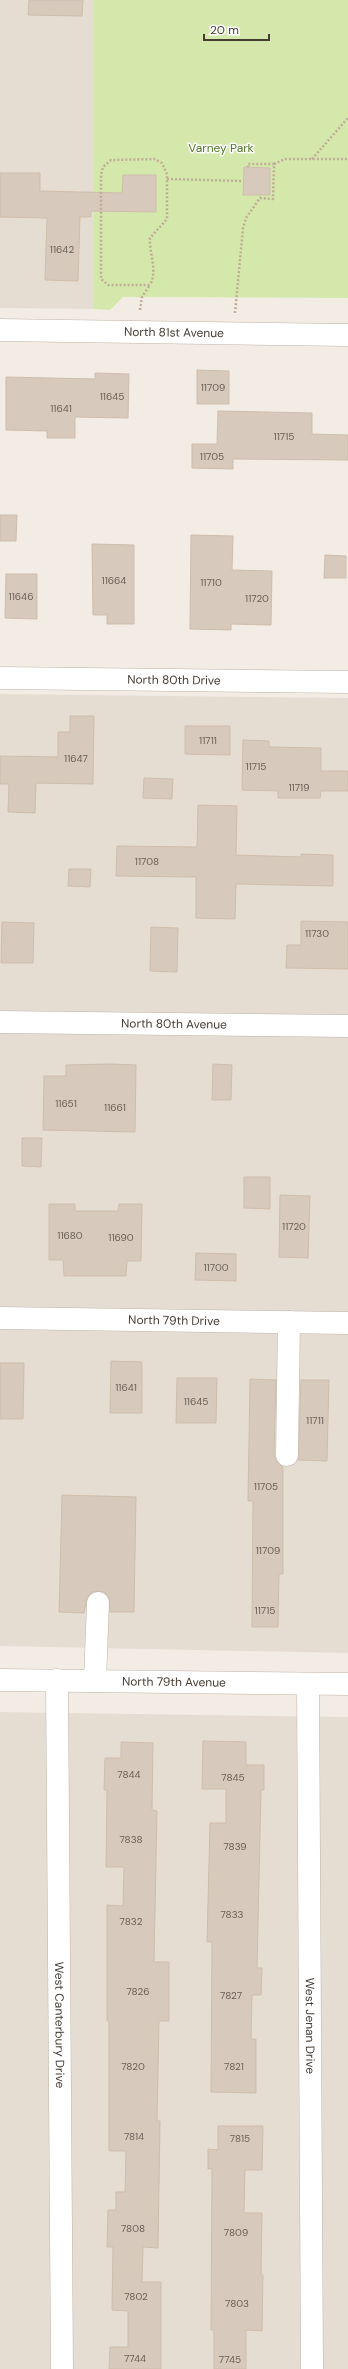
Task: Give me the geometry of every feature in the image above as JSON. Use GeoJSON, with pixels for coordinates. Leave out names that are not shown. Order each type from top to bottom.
{"type":"FeatureCollection","features":[{"type":"Feature","properties":{"kind":"street","name":"North 81st Avenue"},"geometry":{"type":"LineString","coordinates":[[0,330],[348,335]]}},
{"type":"Feature","properties":{"kind":"street","name":"North 80th Drive"},"geometry":{"type":"LineString","coordinates":[[0,678],[348,682]]}},
{"type":"Feature","properties":{"kind":"street","name":"North 80th Avenue"},"geometry":{"type":"LineString","coordinates":[[0,1022],[348,1026]]}},
{"type":"Feature","properties":{"kind":"street","name":"North 79th Drive"},"geometry":{"type":"LineString","coordinates":[[0,1318],[348,1323]]}},
{"type":"Feature","properties":{"kind":"street"},"geometry":{"type":"LineString","coordinates":[[287,1455],[289,1322]]}},
{"type":"Feature","properties":{"kind":"street"},"geometry":{"type":"LineString","coordinates":[[95,1680],[98,1603]]}},
{"type":"Feature","properties":{"kind":"street","name":"North 79th Avenue"},"geometry":{"type":"LineString","coordinates":[[0,1680],[348,1684]]}},
{"type":"Feature","properties":{"kind":"street","name":"West Canterbury Drive"},"geometry":{"type":"LineString","coordinates":[[57,1680],[62,2369]]}},
{"type":"Feature","properties":{"kind":"street","name":"West Jenan Drive"},"geometry":{"type":"LineString","coordinates":[[308,1684],[312,2369]]}},
{"type":"Feature","properties":{"kind":"path"},"geometry":{"type":"LineString","coordinates":[[312,159],[348,118]]}},
{"type":"Feature","properties":{"kind":"path"},"geometry":{"type":"LineString","coordinates":[[136,332],[142,297],[150,285],[152,280],[153,256],[150,238],[167,219],[167,179],[164,166],[154,159],[111,160],[103,167],[101,175],[101,281],[108,285],[150,285]]}},
{"type":"Feature","properties":{"kind":"path"},"geometry":{"type":"LineString","coordinates":[[248,167],[248,164],[274,164],[285,159],[348,159]]}},
{"type":"Feature","properties":{"kind":"path"},"geometry":{"type":"LineString","coordinates":[[234,334],[236,288],[242,228],[246,218],[260,198],[273,199],[274,164]]}},
{"type":"Feature","properties":{"kind":"path"},"geometry":{"type":"LineString","coordinates":[[167,179],[243,181]]}},
{"type":"Feature","properties":{"kind":"shaded area"},"geometry":{"type":"Polygon","coordinates":[[[0,0],[94,0],[94,309],[0,308],[0,0]]]}},
{"type":"Feature","properties":{"kind":"shaded area"},"geometry":{"type":"Polygon","coordinates":[[[0,694],[348,698],[348,1653],[0,1646],[0,694]]]}},
{"type":"Feature","properties":{"kind":"shaded area"},"geometry":{"type":"Polygon","coordinates":[[[0,1712],[348,1717],[348,2369],[0,2369],[0,1712]]]}},
{"type":"Feature","properties":{"kind":"green space","name":"Varney Park"},"geometry":{"type":"Polygon","coordinates":[[[94,0],[348,0],[348,298],[123,297],[110,310],[94,309],[94,0]]]}},
{"type":"Feature","properties":{"kind":"building"},"geometry":{"type":"Polygon","coordinates":[[[29,0],[83,0],[82,16],[28,15],[29,0]]]}},
{"type":"Feature","properties":{"kind":"building"},"geometry":{"type":"Polygon","coordinates":[[[244,167],[270,168],[270,195],[243,195],[244,167]]]}},
{"type":"Feature","properties":{"kind":"building"},"geometry":{"type":"Polygon","coordinates":[[[0,173],[40,173],[40,191],[122,193],[123,175],[156,175],[156,212],[91,211],[91,217],[80,217],[78,281],[45,280],[47,218],[0,217],[0,173]]]}},
{"type":"Feature","properties":{"kind":"building"},"geometry":{"type":"Polygon","coordinates":[[[197,370],[229,371],[229,404],[197,404],[197,370]]]}},
{"type":"Feature","properties":{"kind":"building"},"geometry":{"type":"Polygon","coordinates":[[[95,373],[129,374],[128,418],[75,417],[75,438],[47,438],[47,431],[6,430],[6,377],[95,379],[95,373]]]}},
{"type":"Feature","properties":{"kind":"building"},"geometry":{"type":"Polygon","coordinates":[[[218,411],[312,413],[312,434],[348,435],[348,460],[233,459],[233,469],[192,468],[192,444],[217,444],[218,411]]]}},
{"type":"Feature","properties":{"kind":"building"},"geometry":{"type":"Polygon","coordinates":[[[0,515],[17,515],[16,541],[0,541],[0,515]]]}},
{"type":"Feature","properties":{"kind":"building"},"geometry":{"type":"Polygon","coordinates":[[[191,535],[233,536],[232,570],[272,571],[271,625],[231,624],[231,630],[190,629],[191,535]]]}},
{"type":"Feature","properties":{"kind":"building"},"geometry":{"type":"Polygon","coordinates":[[[92,544],[134,545],[134,624],[107,624],[107,615],[93,615],[92,544]]]}},
{"type":"Feature","properties":{"kind":"building"},"geometry":{"type":"Polygon","coordinates":[[[325,555],[346,556],[346,578],[324,578],[325,555]]]}},
{"type":"Feature","properties":{"kind":"building"},"geometry":{"type":"Polygon","coordinates":[[[6,574],[37,574],[37,619],[5,618],[6,574]]]}},
{"type":"Feature","properties":{"kind":"building"},"geometry":{"type":"Polygon","coordinates":[[[70,716],[94,716],[93,784],[36,783],[35,813],[8,812],[9,784],[0,784],[0,756],[58,757],[58,732],[70,732],[70,716]]]}},
{"type":"Feature","properties":{"kind":"building"},"geometry":{"type":"Polygon","coordinates":[[[185,726],[230,726],[230,755],[185,754],[185,726]]]}},
{"type":"Feature","properties":{"kind":"building"},"geometry":{"type":"Polygon","coordinates":[[[243,740],[269,741],[269,747],[321,748],[321,771],[348,771],[348,791],[321,791],[320,798],[278,798],[278,791],[242,790],[243,740]]]}},
{"type":"Feature","properties":{"kind":"building"},"geometry":{"type":"Polygon","coordinates":[[[144,778],[173,779],[172,799],[143,798],[144,778]]]}},
{"type":"Feature","properties":{"kind":"building"},"geometry":{"type":"Polygon","coordinates":[[[198,805],[237,806],[236,855],[301,857],[301,854],[333,855],[333,886],[236,884],[235,919],[196,918],[196,877],[116,876],[117,846],[197,847],[198,805]]]}},
{"type":"Feature","properties":{"kind":"building"},"geometry":{"type":"Polygon","coordinates":[[[69,869],[91,869],[90,887],[68,886],[69,869]]]}},
{"type":"Feature","properties":{"kind":"building"},"geometry":{"type":"Polygon","coordinates":[[[301,921],[348,922],[348,969],[286,968],[287,945],[301,945],[301,921]]]}},
{"type":"Feature","properties":{"kind":"building"},"geometry":{"type":"Polygon","coordinates":[[[2,922],[34,923],[33,963],[1,963],[2,922]]]}},
{"type":"Feature","properties":{"kind":"building"},"geometry":{"type":"Polygon","coordinates":[[[151,927],[178,928],[177,972],[150,971],[151,927]]]}},
{"type":"Feature","properties":{"kind":"building"},"geometry":{"type":"Polygon","coordinates":[[[213,1064],[232,1065],[231,1100],[212,1100],[213,1064]]]}},
{"type":"Feature","properties":{"kind":"building"},"geometry":{"type":"Polygon","coordinates":[[[66,1065],[136,1065],[135,1132],[43,1130],[44,1076],[66,1076],[66,1065]]]}},
{"type":"Feature","properties":{"kind":"building"},"geometry":{"type":"Polygon","coordinates":[[[22,1138],[42,1138],[41,1167],[22,1166],[22,1138]]]}},
{"type":"Feature","properties":{"kind":"building"},"geometry":{"type":"Polygon","coordinates":[[[244,1177],[270,1177],[270,1209],[244,1208],[244,1177]]]}},
{"type":"Feature","properties":{"kind":"building"},"geometry":{"type":"Polygon","coordinates":[[[280,1195],[310,1196],[308,1258],[279,1257],[280,1195]]]}},
{"type":"Feature","properties":{"kind":"building"},"geometry":{"type":"Polygon","coordinates":[[[49,1204],[75,1204],[75,1211],[118,1211],[119,1204],[142,1204],[141,1261],[127,1261],[126,1276],[64,1276],[63,1260],[49,1260],[49,1204]]]}},
{"type":"Feature","properties":{"kind":"building"},"geometry":{"type":"Polygon","coordinates":[[[196,1253],[236,1254],[236,1281],[195,1280],[196,1253]]]}},
{"type":"Feature","properties":{"kind":"building"},"geometry":{"type":"Polygon","coordinates":[[[111,1361],[142,1362],[142,1413],[110,1413],[111,1361]]]}},
{"type":"Feature","properties":{"kind":"building"},"geometry":{"type":"Polygon","coordinates":[[[0,1363],[24,1363],[23,1419],[0,1419],[0,1363]]]}},
{"type":"Feature","properties":{"kind":"building"},"geometry":{"type":"Polygon","coordinates":[[[177,1378],[217,1378],[216,1423],[176,1423],[177,1378]]]}},
{"type":"Feature","properties":{"kind":"building"},"geometry":{"type":"Polygon","coordinates":[[[250,1379],[276,1380],[274,1455],[276,1461],[283,1467],[283,1574],[279,1574],[278,1627],[252,1627],[253,1501],[248,1501],[250,1379]]]}},
{"type":"Feature","properties":{"kind":"building"},"geometry":{"type":"Polygon","coordinates":[[[301,1380],[329,1380],[327,1461],[298,1460],[301,1380]]]}},
{"type":"Feature","properties":{"kind":"building"},"geometry":{"type":"Polygon","coordinates":[[[62,1495],[136,1497],[134,1612],[110,1612],[109,1597],[104,1592],[98,1591],[92,1592],[87,1597],[84,1613],[59,1612],[62,1495]]]}},
{"type":"Feature","properties":{"kind":"building"},"geometry":{"type":"Polygon","coordinates":[[[203,1741],[246,1742],[246,1765],[264,1765],[264,1790],[261,1790],[257,1968],[262,1968],[261,1995],[252,1995],[251,2039],[256,2039],[256,2093],[211,2092],[212,1942],[207,1942],[210,1823],[226,1823],[226,1789],[202,1789],[203,1741]]]}},
{"type":"Feature","properties":{"kind":"building"},"geometry":{"type":"Polygon","coordinates":[[[121,1742],[153,1743],[152,1810],[157,1811],[154,1962],[169,1962],[169,2021],[159,2021],[157,2121],[160,2121],[158,2248],[143,2247],[142,2282],[161,2282],[161,2369],[109,2369],[110,2347],[128,2347],[128,2311],[112,2310],[113,2247],[107,2247],[108,2210],[116,2210],[116,2192],[125,2192],[126,2151],[109,2151],[109,2021],[107,2021],[107,1905],[123,1906],[124,1867],[106,1867],[107,1790],[104,1790],[105,1758],[121,1758],[121,1742]]]}},
{"type":"Feature","properties":{"kind":"building"},"geometry":{"type":"Polygon","coordinates":[[[218,2126],[263,2126],[262,2170],[245,2170],[244,2213],[262,2213],[261,2275],[263,2275],[262,2331],[246,2330],[246,2369],[214,2369],[214,2330],[211,2330],[212,2169],[208,2169],[208,2149],[218,2150],[218,2126]]]}}]}
